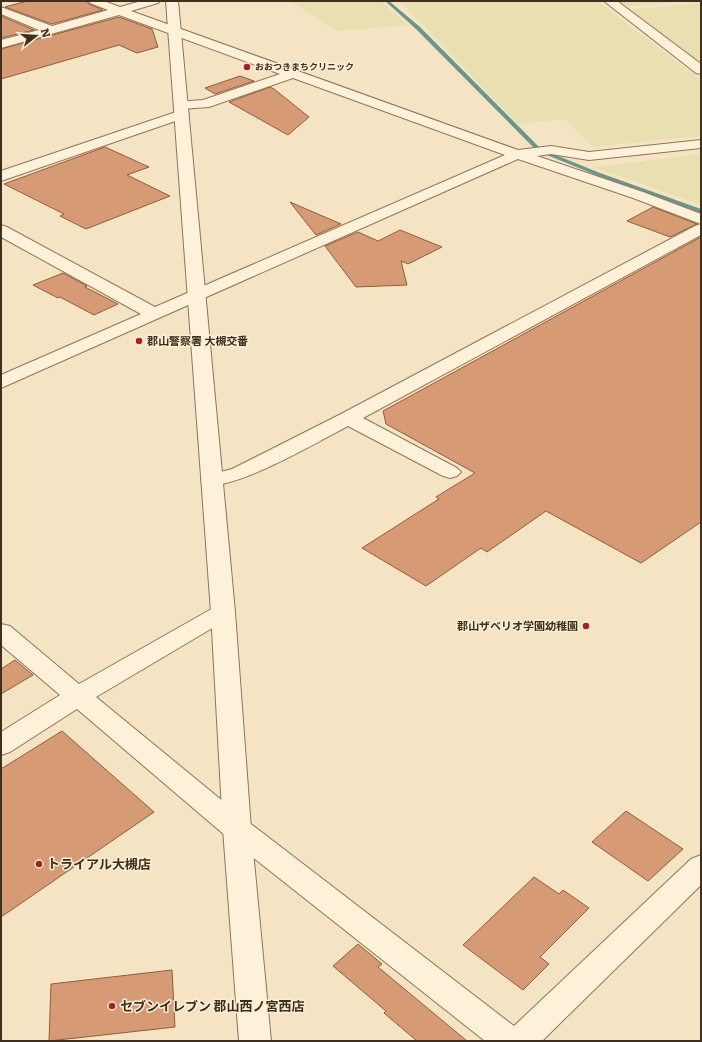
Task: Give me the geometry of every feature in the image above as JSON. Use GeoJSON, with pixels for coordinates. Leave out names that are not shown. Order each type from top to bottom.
{"type":"FeatureCollection","features":[{"type":"Feature","properties":{"kind":"street"},"geometry":{"type":"LineString","coordinates":[[94,1],[175,32],[524,153],[584,178],[638,195],[701,219]]}},
{"type":"Feature","properties":{"kind":"street"},"geometry":{"type":"LineString","coordinates":[[1,44],[154,1]]}},
{"type":"Feature","properties":{"kind":"street"},"geometry":{"type":"LineString","coordinates":[[172,1],[223,612],[255,1041]]}},
{"type":"Feature","properties":{"kind":"street"},"geometry":{"type":"LineString","coordinates":[[610,1],[701,70]]}},
{"type":"Feature","properties":{"kind":"street"},"geometry":{"type":"LineString","coordinates":[[1,10],[51,30]]}},
{"type":"Feature","properties":{"kind":"street"},"geometry":{"type":"LineString","coordinates":[[1,176],[181,109],[204,104],[294,74]]}},
{"type":"Feature","properties":{"kind":"street"},"geometry":{"type":"LineString","coordinates":[[1,382],[524,153],[551,150],[589,156],[701,144]]}},
{"type":"Feature","properties":{"kind":"street"},"geometry":{"type":"LineString","coordinates":[[212,480],[239,473],[348,418],[701,229]]}},
{"type":"Feature","properties":{"kind":"street"},"geometry":{"type":"LineString","coordinates":[[1,230],[154,314]]}},
{"type":"Feature","properties":{"kind":"street"},"geometry":{"type":"LineString","coordinates":[[348,418],[450,472]]}},
{"type":"Feature","properties":{"kind":"street"},"geometry":{"type":"LineString","coordinates":[[1,745],[78,696],[223,612]]}},
{"type":"Feature","properties":{"kind":"street"},"geometry":{"type":"LineString","coordinates":[[1,632],[238,829],[509,1041]]}},
{"type":"Feature","properties":{"kind":"street"},"geometry":{"type":"LineString","coordinates":[[520,1041],[701,867]]}},
{"type":"Feature","properties":{"kind":"shaded area"},"geometry":{"type":"Polygon","coordinates":[[[290,1],[381,1],[407,25],[337,31],[290,1]]]}},
{"type":"Feature","properties":{"kind":"shaded area"},"geometry":{"type":"Polygon","coordinates":[[[400,1],[597,1],[701,80],[701,136],[593,147],[565,119],[518,124],[400,1]]]}},
{"type":"Feature","properties":{"kind":"shaded area"},"geometry":{"type":"Polygon","coordinates":[[[616,1],[684,1],[623,7],[616,1]]]}},
{"type":"Feature","properties":{"kind":"shaded area"},"geometry":{"type":"Polygon","coordinates":[[[701,3],[701,64],[628,10],[701,3]]]}},
{"type":"Feature","properties":{"kind":"shaded area"},"geometry":{"type":"Polygon","coordinates":[[[701,154],[701,205],[594,167],[701,154]]]}},
{"type":"Feature","properties":{"kind":"building"},"geometry":{"type":"Polygon","coordinates":[[[27,1],[86,1],[89,4],[103,10],[52,24],[5,7],[27,1]]]}},
{"type":"Feature","properties":{"kind":"building"},"geometry":{"type":"Polygon","coordinates":[[[1,16],[34,30],[1,38],[1,16]]]}},
{"type":"Feature","properties":{"kind":"building"},"geometry":{"type":"Polygon","coordinates":[[[119,17],[152,29],[158,47],[137,53],[119,45],[1,79],[1,49],[119,17]]]}},
{"type":"Feature","properties":{"kind":"building"},"geometry":{"type":"Polygon","coordinates":[[[240,76],[254,81],[215,94],[205,88],[240,76]]]}},
{"type":"Feature","properties":{"kind":"building"},"geometry":{"type":"Polygon","coordinates":[[[270,87],[309,117],[288,135],[229,102],[270,87]]]}},
{"type":"Feature","properties":{"kind":"building"},"geometry":{"type":"Polygon","coordinates":[[[105,147],[149,167],[127,175],[170,196],[86,229],[60,216],[64,214],[4,184],[105,147]]]}},
{"type":"Feature","properties":{"kind":"building"},"geometry":{"type":"Polygon","coordinates":[[[290,202],[341,224],[316,235],[290,202]]]}},
{"type":"Feature","properties":{"kind":"building"},"geometry":{"type":"Polygon","coordinates":[[[653,207],[697,224],[670,237],[627,221],[653,207]]]}},
{"type":"Feature","properties":{"kind":"building"},"geometry":{"type":"Polygon","coordinates":[[[400,230],[442,247],[408,264],[401,261],[407,285],[356,287],[325,246],[358,232],[378,241],[400,230]]]}},
{"type":"Feature","properties":{"kind":"building"},"geometry":{"type":"Polygon","coordinates":[[[701,237],[701,522],[641,563],[546,511],[487,552],[481,548],[426,586],[362,548],[439,499],[436,497],[475,473],[386,424],[383,411],[701,237]]]}},
{"type":"Feature","properties":{"kind":"building"},"geometry":{"type":"Polygon","coordinates":[[[63,273],[87,286],[85,287],[118,304],[94,315],[33,285],[63,273]]]}},
{"type":"Feature","properties":{"kind":"building"},"geometry":{"type":"Polygon","coordinates":[[[15,660],[33,675],[1,694],[1,669],[15,660]]]}},
{"type":"Feature","properties":{"kind":"building","name":"トライアル大槻店"},"geometry":{"type":"Polygon","coordinates":[[[62,731],[154,812],[1,917],[1,769],[62,731]]]}},
{"type":"Feature","properties":{"kind":"building"},"geometry":{"type":"Polygon","coordinates":[[[626,811],[683,849],[648,881],[592,842],[626,811]]]}},
{"type":"Feature","properties":{"kind":"building"},"geometry":{"type":"Polygon","coordinates":[[[534,877],[559,894],[563,890],[589,908],[540,957],[549,964],[523,990],[463,945],[534,877]]]}},
{"type":"Feature","properties":{"kind":"building"},"geometry":{"type":"Polygon","coordinates":[[[358,944],[382,964],[378,967],[467,1041],[417,1041],[384,1013],[386,1011],[333,966],[358,944]]]}},
{"type":"Feature","properties":{"kind":"building","name":"セブンイレブン 郡山西ノ宮西店"},"geometry":{"type":"Polygon","coordinates":[[[172,970],[175,1027],[49,1041],[51,984],[172,970]]]}},
{"type":"Feature","properties":{"kind":"waterway"},"geometry":{"type":"LineString","coordinates":[[387,1],[418,28],[539,150],[598,174],[701,211]]}},
{"type":"Feature","properties":{"kind":"place","name":"おおつきまちクリニック"},"geometry":{"type":"Point","coordinates":[247,67]}},
{"type":"Feature","properties":{"kind":"place","name":"郡山警察署 大槻交番"},"geometry":{"type":"Point","coordinates":[139,341]}},
{"type":"Feature","properties":{"kind":"place","name":"郡山ザベリオ学園幼稚園"},"geometry":{"type":"Point","coordinates":[586,626]}},
{"type":"Feature","properties":{"kind":"place","name":"トライアル大槻店"},"geometry":{"type":"Point","coordinates":[39,864]}},
{"type":"Feature","properties":{"kind":"place","name":"セブンイレブン 郡山西ノ宮西店"},"geometry":{"type":"Point","coordinates":[112,1006]}}]}
